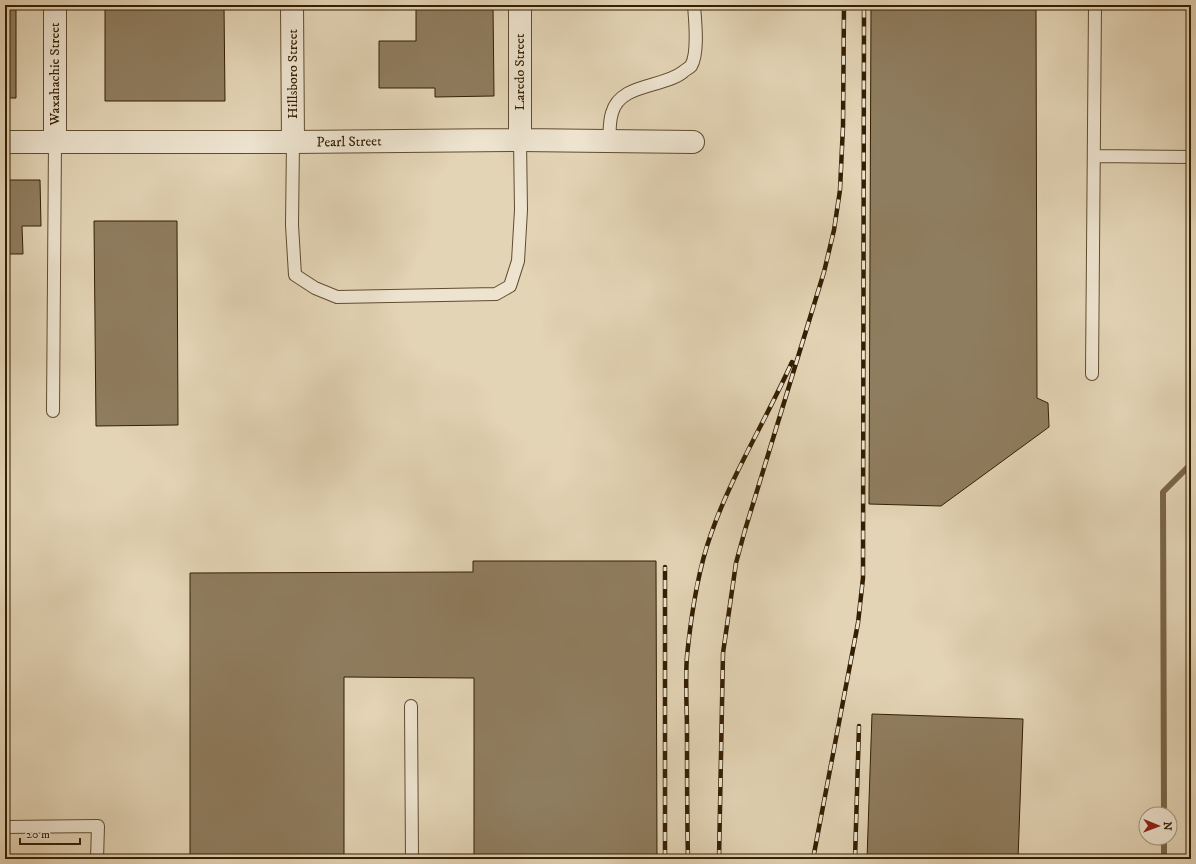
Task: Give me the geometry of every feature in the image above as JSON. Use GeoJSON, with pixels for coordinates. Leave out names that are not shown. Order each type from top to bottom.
{"type":"FeatureCollection","features":[{"type":"Feature","properties":{"kind":"street","name":"Waxahachie Street"},"geometry":{"type":"LineString","coordinates":[[54,142],[55,5]]}},
{"type":"Feature","properties":{"kind":"street","name":"Hillsboro Street"},"geometry":{"type":"LineString","coordinates":[[292,5],[293,142]]}},
{"type":"Feature","properties":{"kind":"street","name":"Laredo Street"},"geometry":{"type":"LineString","coordinates":[[520,5],[520,140]]}},
{"type":"Feature","properties":{"kind":"street","name":"Pearl Street"},"geometry":{"type":"LineString","coordinates":[[5,142],[520,140],[694,142]]}},
{"type":"Feature","properties":{"kind":"lane"},"geometry":{"type":"LineString","coordinates":[[609,141],[612,112],[621,98],[644,86],[678,76],[690,66],[695,52],[694,5]]}},
{"type":"Feature","properties":{"kind":"lane"},"geometry":{"type":"LineString","coordinates":[[1092,374],[1095,5]]}},
{"type":"Feature","properties":{"kind":"lane"},"geometry":{"type":"LineString","coordinates":[[293,142],[292,225],[294,275],[315,288],[337,297],[496,294],[510,286],[518,261],[521,210],[520,140]]}},
{"type":"Feature","properties":{"kind":"lane"},"geometry":{"type":"LineString","coordinates":[[54,142],[54,411]]}},
{"type":"Feature","properties":{"kind":"lane"},"geometry":{"type":"LineString","coordinates":[[1094,156],[1191,157]]}},
{"type":"Feature","properties":{"kind":"lane"},"geometry":{"type":"LineString","coordinates":[[411,706],[412,859]]}},
{"type":"Feature","properties":{"kind":"lane"},"geometry":{"type":"LineString","coordinates":[[5,827],[98,826],[97,859]]}},
{"type":"Feature","properties":{"kind":"building"},"geometry":{"type":"Polygon","coordinates":[[[5,5],[16,5],[16,98],[5,98],[5,5]]]}},
{"type":"Feature","properties":{"kind":"building"},"geometry":{"type":"Polygon","coordinates":[[[105,5],[224,5],[225,101],[105,101],[105,5]]]}},
{"type":"Feature","properties":{"kind":"building"},"geometry":{"type":"Polygon","coordinates":[[[416,5],[493,5],[494,96],[435,97],[435,88],[379,88],[379,41],[416,41],[416,5]]]}},
{"type":"Feature","properties":{"kind":"building"},"geometry":{"type":"Polygon","coordinates":[[[871,5],[1036,5],[1037,398],[1048,403],[1049,427],[941,506],[869,504],[871,5]]]}},
{"type":"Feature","properties":{"kind":"building"},"geometry":{"type":"Polygon","coordinates":[[[5,180],[40,180],[41,226],[22,226],[23,254],[5,254],[5,180]]]}},
{"type":"Feature","properties":{"kind":"building"},"geometry":{"type":"Polygon","coordinates":[[[94,221],[177,221],[178,425],[96,426],[94,221]]]}},
{"type":"Feature","properties":{"kind":"building"},"geometry":{"type":"Polygon","coordinates":[[[473,561],[656,561],[657,859],[474,859],[474,678],[344,677],[344,859],[190,859],[190,573],[473,572],[473,561]]]}},
{"type":"Feature","properties":{"kind":"building"},"geometry":{"type":"Polygon","coordinates":[[[872,714],[1023,719],[1018,859],[867,859],[872,714]]]}},
{"type":"Feature","properties":{"kind":"waterway"},"geometry":{"type":"LineString","coordinates":[[1164,806],[1163,492],[1191,464]]}},
{"type":"Feature","properties":{"kind":"waterway"},"geometry":{"type":"LineString","coordinates":[[1164,846],[1164,859]]}},
{"type":"Feature","properties":{"kind":"railway"},"geometry":{"type":"LineString","coordinates":[[719,859],[723,653],[736,563],[824,272],[834,230],[840,190],[843,126],[844,5]]}},
{"type":"Feature","properties":{"kind":"railway"},"geometry":{"type":"LineString","coordinates":[[813,859],[858,623],[863,578],[864,5]]}},
{"type":"Feature","properties":{"kind":"railway"},"geometry":{"type":"LineString","coordinates":[[688,859],[686,665],[690,626],[698,579],[706,549],[719,512],[792,362]]}},
{"type":"Feature","properties":{"kind":"railway"},"geometry":{"type":"LineString","coordinates":[[665,567],[665,859]]}},
{"type":"Feature","properties":{"kind":"railway"},"geometry":{"type":"LineString","coordinates":[[855,859],[859,726]]}}]}
